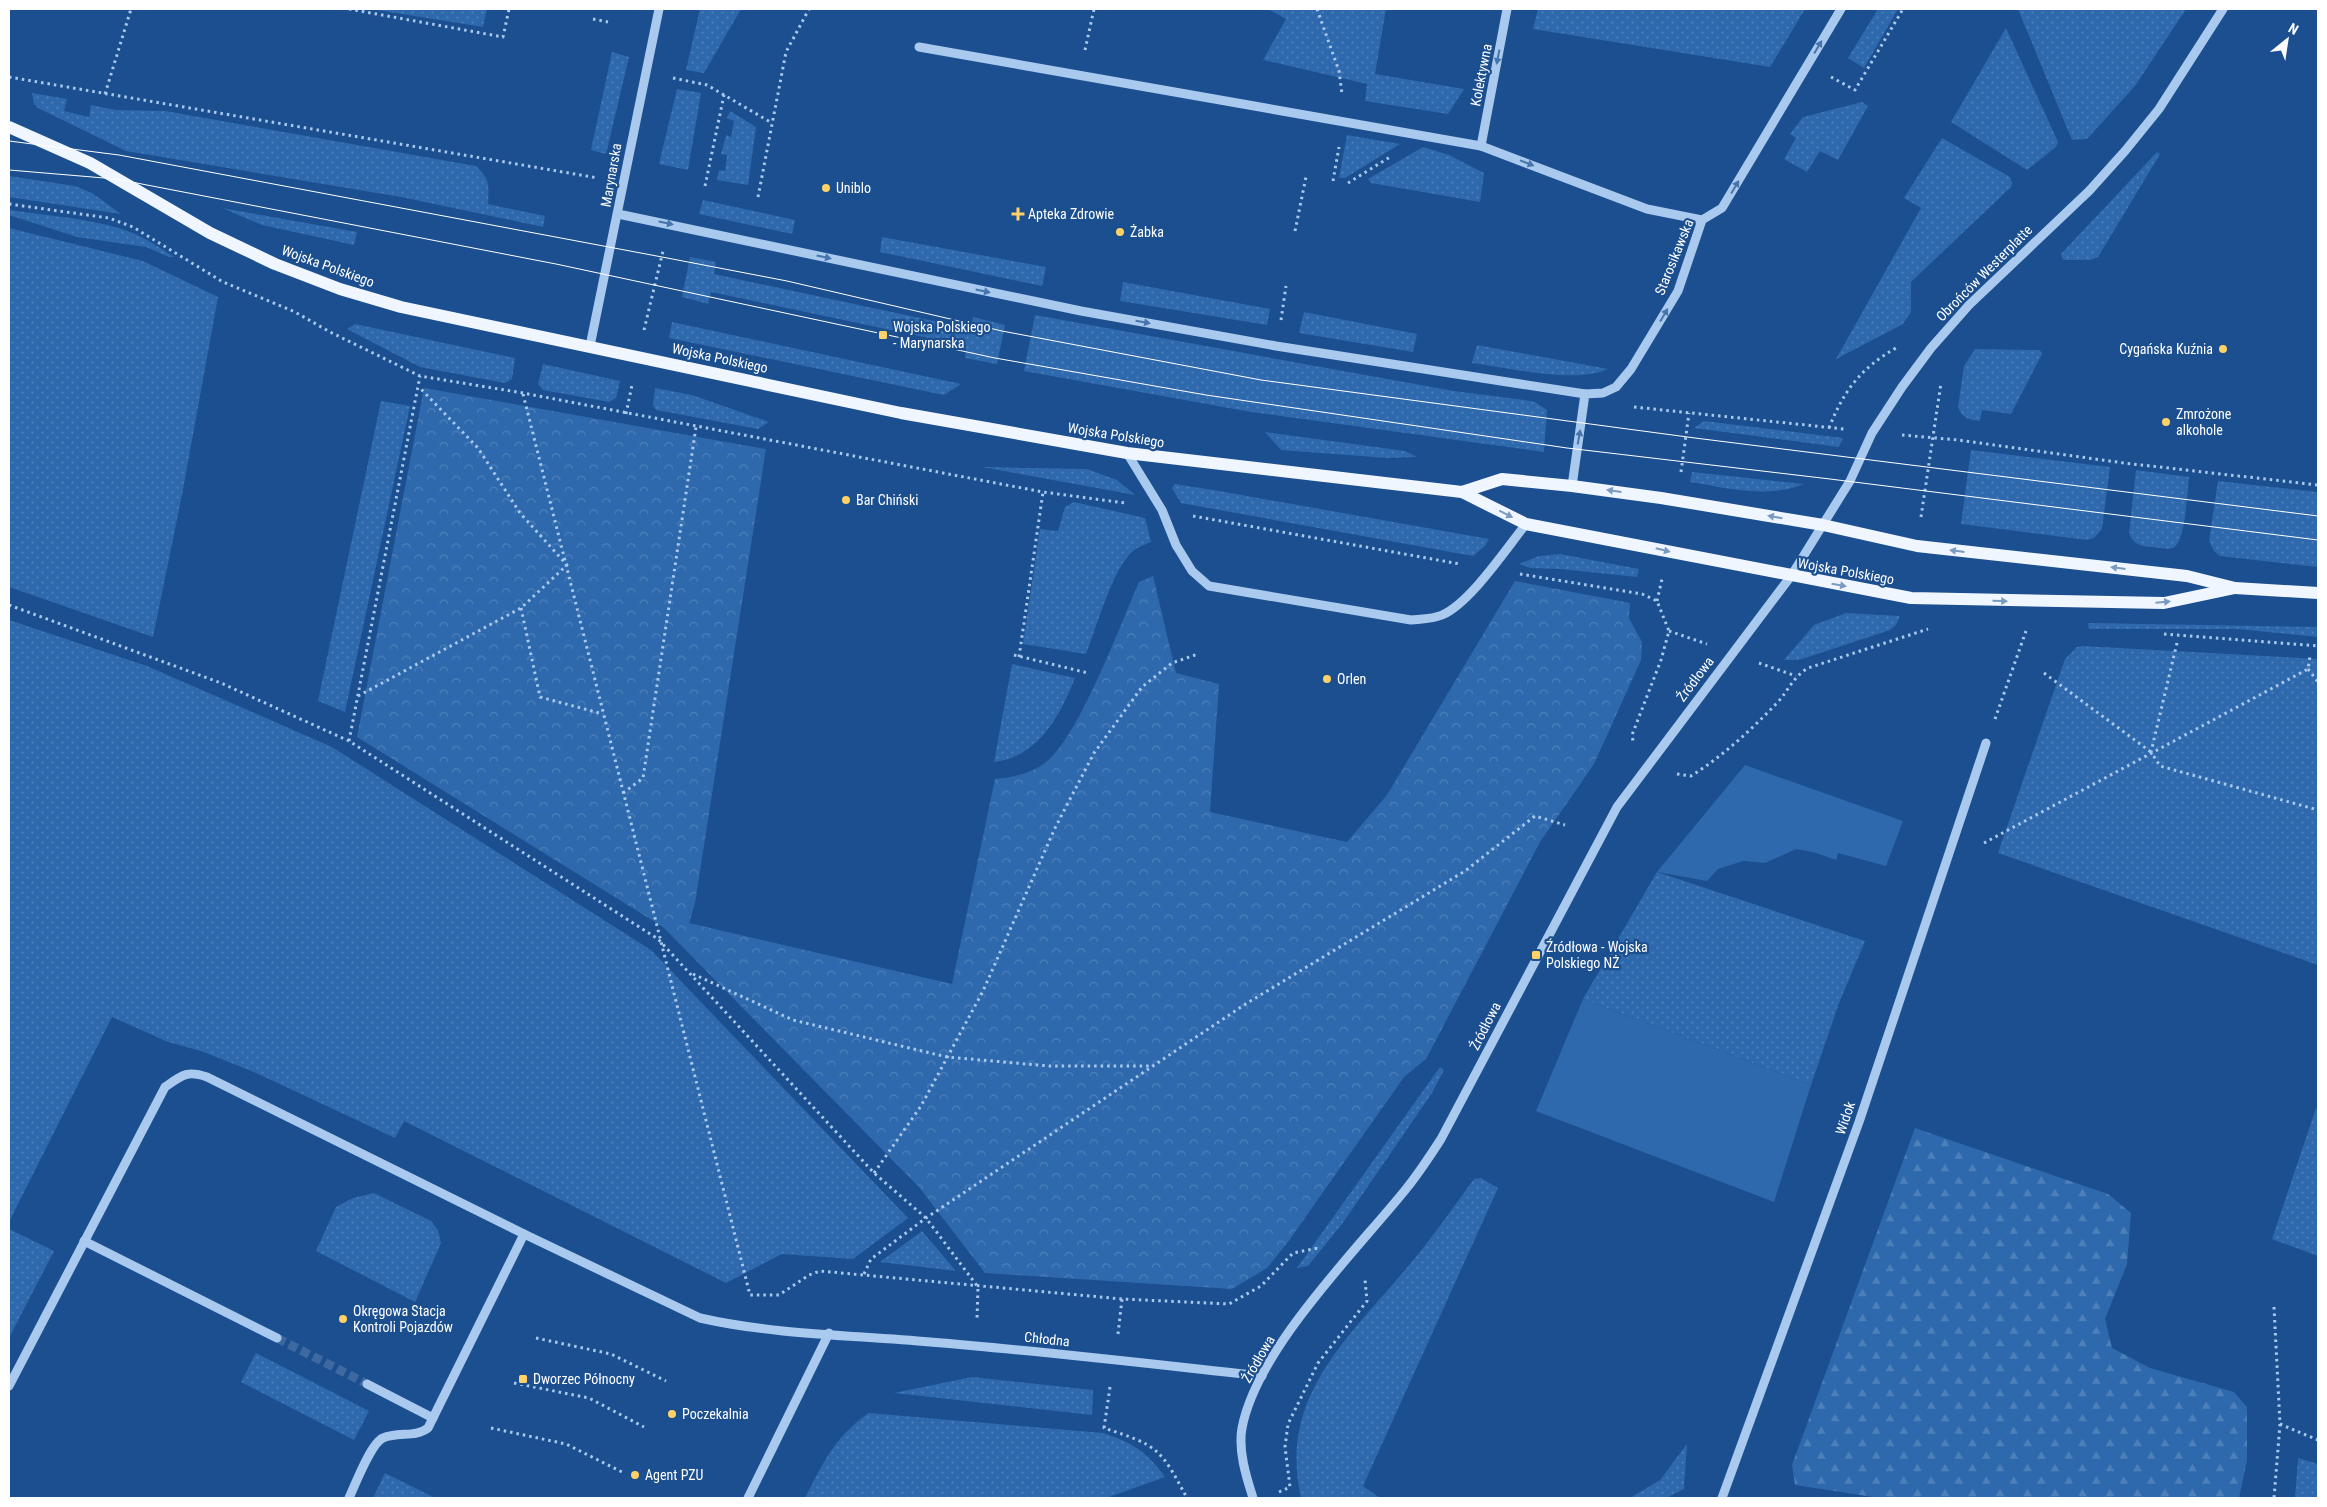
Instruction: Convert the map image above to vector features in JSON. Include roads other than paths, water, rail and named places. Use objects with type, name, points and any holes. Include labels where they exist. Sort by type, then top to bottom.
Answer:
[{"type":"main road","name":"Wojska Polskiego","points":[[9,127],[90,163],[210,232],[275,264],[340,289],[401,307],[900,413],[1127,453],[1462,492],[1526,524],[1910,598],[1935,600],[2164,603],[2235,588]]},
{"type":"main road","name":"Wojska Polskiego","points":[[1462,492],[1502,479],[1572,486],[1662,498],[1823,525],[1917,546],[2187,576],[2235,588],[2318,593]]},
{"type":"street","name":"Marynarska","points":[[590,346],[660,9]]},
{"type":"street","name":"Kolektywna","points":[[1481,146],[1507,9]]},
{"type":"street","name":"Starosikawska","points":[[1586,394],[1603,393],[1616,387],[1631,369],[1678,291],[1702,220],[1722,208],[1841,9]]},
{"type":"street","name":"Obrońców Westerplatte","points":[[1791,576],[1850,481],[1872,433],[1931,348],[1969,305],[2089,191],[2125,151],[2159,109],[2222,9]]},
{"type":"street","points":[[918,47],[1481,146],[1647,209],[1702,220]]},
{"type":"street","points":[[618,214],[1081,311],[1276,346],[1586,394],[1572,486]]},
{"type":"street","points":[[1127,453],[1162,510],[1176,545],[1192,571],[1209,586],[1411,620],[1440,616],[1452,610],[1490,569],[1526,524]]},
{"type":"street","name":"Źródłowa","points":[[1252,1498],[1243,1463],[1241,1438],[1247,1410],[1262,1376],[1293,1327],[1363,1238],[1407,1188],[1441,1139],[1612,816],[1644,769],[1791,576]]},
{"type":"street","name":"Widok","points":[[1722,1498],[1859,1122],[1986,743]]},
{"type":"street","name":"Chłodna","points":[[84,1241],[165,1087],[180,1076],[193,1072],[208,1077],[524,1234],[700,1318],[751,1327],[976,1346],[1262,1376]]},
{"type":"street","points":[[349,1498],[375,1444],[383,1438],[421,1433],[428,1428],[524,1234]]},
{"type":"street","points":[[9,1386],[84,1241],[277,1338]]},
{"type":"street","points":[[748,1498],[829,1333]]},
{"type":"street","points":[[367,1384],[434,1418]]},
{"type":"tunnel","points":[[277,1338],[367,1384]]},
{"type":"tram line","points":[[9,141],[119,155],[662,257],[787,281],[1002,331],[1261,380],[1695,438],[2318,516]]},
{"type":"tram line","points":[[9,170],[116,179],[556,264],[995,358],[1206,395],[1567,448],[2318,540]]},
{"type":"place","name":"Uniblo","points":[[826,188]]},
{"type":"place","name":"Apteka Zdrowie","points":[[1018,214]]},
{"type":"place","name":"Żabka","points":[[1120,232]]},
{"type":"place","name":"Wojska Polskiego - Marynarska","points":[[883,335]]},
{"type":"place","name":"Cygańska Kuźnia","points":[[2223,349]]},
{"type":"place","name":"Zmrożone alkohole","points":[[2166,422]]},
{"type":"place","name":"Bar Chiński","points":[[846,500]]},
{"type":"place","name":"Orlen","points":[[1327,679]]},
{"type":"place","name":"Źródłowa - Wojska Polskiego NŻ","points":[[1536,955]]},
{"type":"place","name":"Okręgowa Stacja Kontroli Pojazdów","points":[[343,1319]]},
{"type":"place","name":"Dworzec Północny","points":[[523,1379]]},
{"type":"place","name":"Poczekalnia","points":[[672,1414]]},
{"type":"place","name":"Agent PZU","points":[[635,1475]]}]
